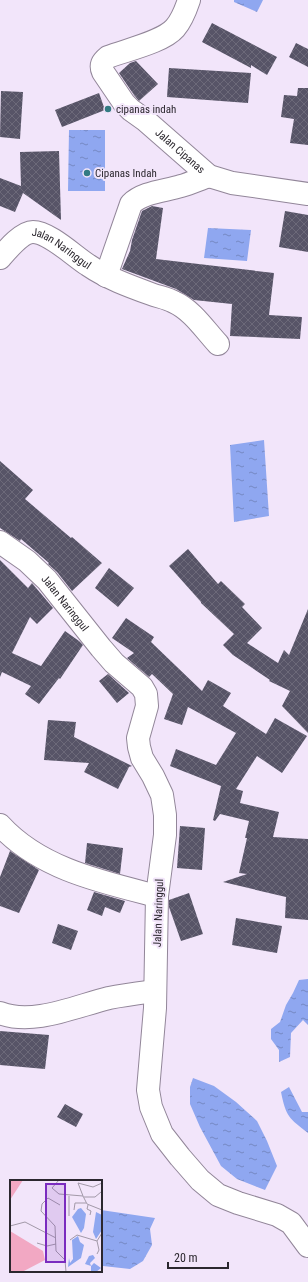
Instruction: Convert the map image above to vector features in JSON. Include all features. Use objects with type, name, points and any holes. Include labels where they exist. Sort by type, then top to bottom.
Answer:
[{"type":"street","name":"Jalan Cipanas","points":[[190,0],[176,28],[163,38],[108,57],[102,62],[101,67],[103,72],[124,103],[131,110],[145,120],[208,176],[232,183],[308,194]]},
{"type":"street","points":[[106,276],[131,204],[136,199],[208,176]]},
{"type":"street","name":"Jalan Naringgul","points":[[0,258],[15,242],[26,234],[33,232],[50,238],[87,265],[106,276],[152,295],[174,302],[186,310],[218,344]]},
{"type":"street","name":"Jalan Naringgul","points":[[0,542],[27,561],[47,580],[114,663],[142,687],[146,694],[147,706],[138,738],[139,747],[142,758],[162,795],[165,815],[165,835],[157,896],[155,991],[148,1090],[151,1107],[162,1134],[200,1180],[218,1195],[238,1204],[278,1215],[291,1224],[308,1246]]},
{"type":"street","points":[[0,825],[31,851],[58,865],[96,880],[157,896]]},
{"type":"street","points":[[0,1013],[19,1017],[34,1017],[110,998],[155,991]]},
{"type":"water","points":[[234,0],[263,0],[257,12],[234,2]]},
{"type":"water","name":"Cipanas Indah","points":[[69,130],[105,130],[105,191],[68,191]]},
{"type":"water","points":[[208,228],[251,230],[247,261],[204,258]]},
{"type":"water","points":[[264,440],[269,516],[234,522],[230,445]]},
{"type":"water","points":[[308,979],[308,1025],[303,1020],[291,1033],[290,1057],[279,1062],[279,1050],[271,1039],[271,1029],[280,1022],[286,1005],[299,980]]},
{"type":"water","points":[[193,1078],[214,1086],[236,1102],[257,1121],[277,1166],[265,1190],[237,1179],[221,1166],[200,1127],[190,1104],[190,1087]]},
{"type":"water","points":[[289,1087],[302,1112],[308,1112],[308,1133],[292,1120],[287,1112],[281,1092]]},
{"type":"water","points":[[102,1210],[155,1218],[150,1229],[152,1245],[143,1261],[130,1269],[103,1266]]},
{"type":"building","points":[[212,23],[277,57],[267,75],[251,65],[251,68],[202,42]]},
{"type":"building","points":[[296,43],[308,49],[308,67],[289,57]]},
{"type":"building","points":[[136,61],[158,84],[139,101],[119,73],[130,63]]},
{"type":"building","points":[[169,68],[251,73],[248,103],[167,97]]},
{"type":"building","points":[[298,88],[308,88],[308,145],[290,143],[294,119],[281,117],[284,95],[297,96]]},
{"type":"building","points":[[1,91],[23,92],[20,139],[0,137]]},
{"type":"building","points":[[99,93],[105,110],[62,127],[55,110]]},
{"type":"building","points":[[59,151],[61,220],[23,193],[15,212],[0,206],[0,178],[21,186],[20,152]]},
{"type":"building","points":[[152,206],[163,208],[156,259],[274,273],[269,315],[302,317],[300,339],[230,336],[232,304],[194,300],[176,289],[122,269],[130,251],[132,240],[142,211]]},
{"type":"building","points":[[285,211],[308,215],[308,252],[279,247]]},
{"type":"building","points":[[0,461],[33,490],[25,499],[102,563],[72,591],[57,572],[48,564],[49,563],[21,539],[20,541],[0,528]]},
{"type":"building","points":[[188,549],[218,584],[221,581],[245,604],[242,607],[262,628],[247,643],[278,663],[284,650],[289,655],[308,609],[308,733],[282,706],[290,691],[269,681],[270,680],[233,655],[223,645],[234,634],[201,603],[169,566]]},
{"type":"building","points":[[0,560],[28,588],[32,583],[53,608],[37,624],[30,617],[12,653],[41,666],[65,631],[83,645],[60,679],[59,678],[39,704],[25,694],[31,686],[2,672],[0,677]]},
{"type":"building","points":[[109,568],[134,588],[118,607],[95,588]]},
{"type":"building","points":[[126,618],[154,637],[151,642],[202,691],[208,680],[231,693],[223,706],[266,734],[275,718],[307,736],[282,773],[257,756],[236,789],[243,791],[240,803],[279,812],[273,837],[308,839],[308,920],[285,918],[286,897],[223,882],[247,874],[239,873],[247,838],[245,838],[249,821],[220,814],[215,821],[213,820],[221,786],[170,766],[176,749],[216,765],[236,733],[188,707],[182,725],[164,719],[173,694],[152,674],[149,677],[127,658],[134,653],[112,638]]},
{"type":"building","points":[[108,674],[129,693],[117,703],[99,681]]},
{"type":"building","points":[[48,720],[76,722],[74,737],[132,766],[129,767],[118,789],[84,772],[89,763],[44,760]]},
{"type":"building","points":[[180,826],[205,828],[202,870],[177,868]]},
{"type":"building","points":[[87,843],[123,848],[120,874],[85,863]]},
{"type":"building","points":[[10,851],[39,870],[19,913],[0,906],[0,877]]},
{"type":"building","points":[[94,892],[125,901],[120,913],[105,907],[102,916],[87,910]]},
{"type":"building","points":[[189,893],[203,934],[181,941],[169,907],[169,900]]},
{"type":"building","points":[[236,918],[282,926],[277,953],[232,945]]},
{"type":"building","points":[[58,924],[78,931],[71,950],[52,943]]},
{"type":"building","points":[[0,1031],[49,1035],[45,1069],[0,1065]]},
{"type":"building","points":[[65,1104],[83,1114],[76,1127],[57,1117]]},
{"type":"place","name":"cipanas indah","points":[[108,109]]},
{"type":"place","name":"Cipanas Indah","points":[[87,173]]}]
